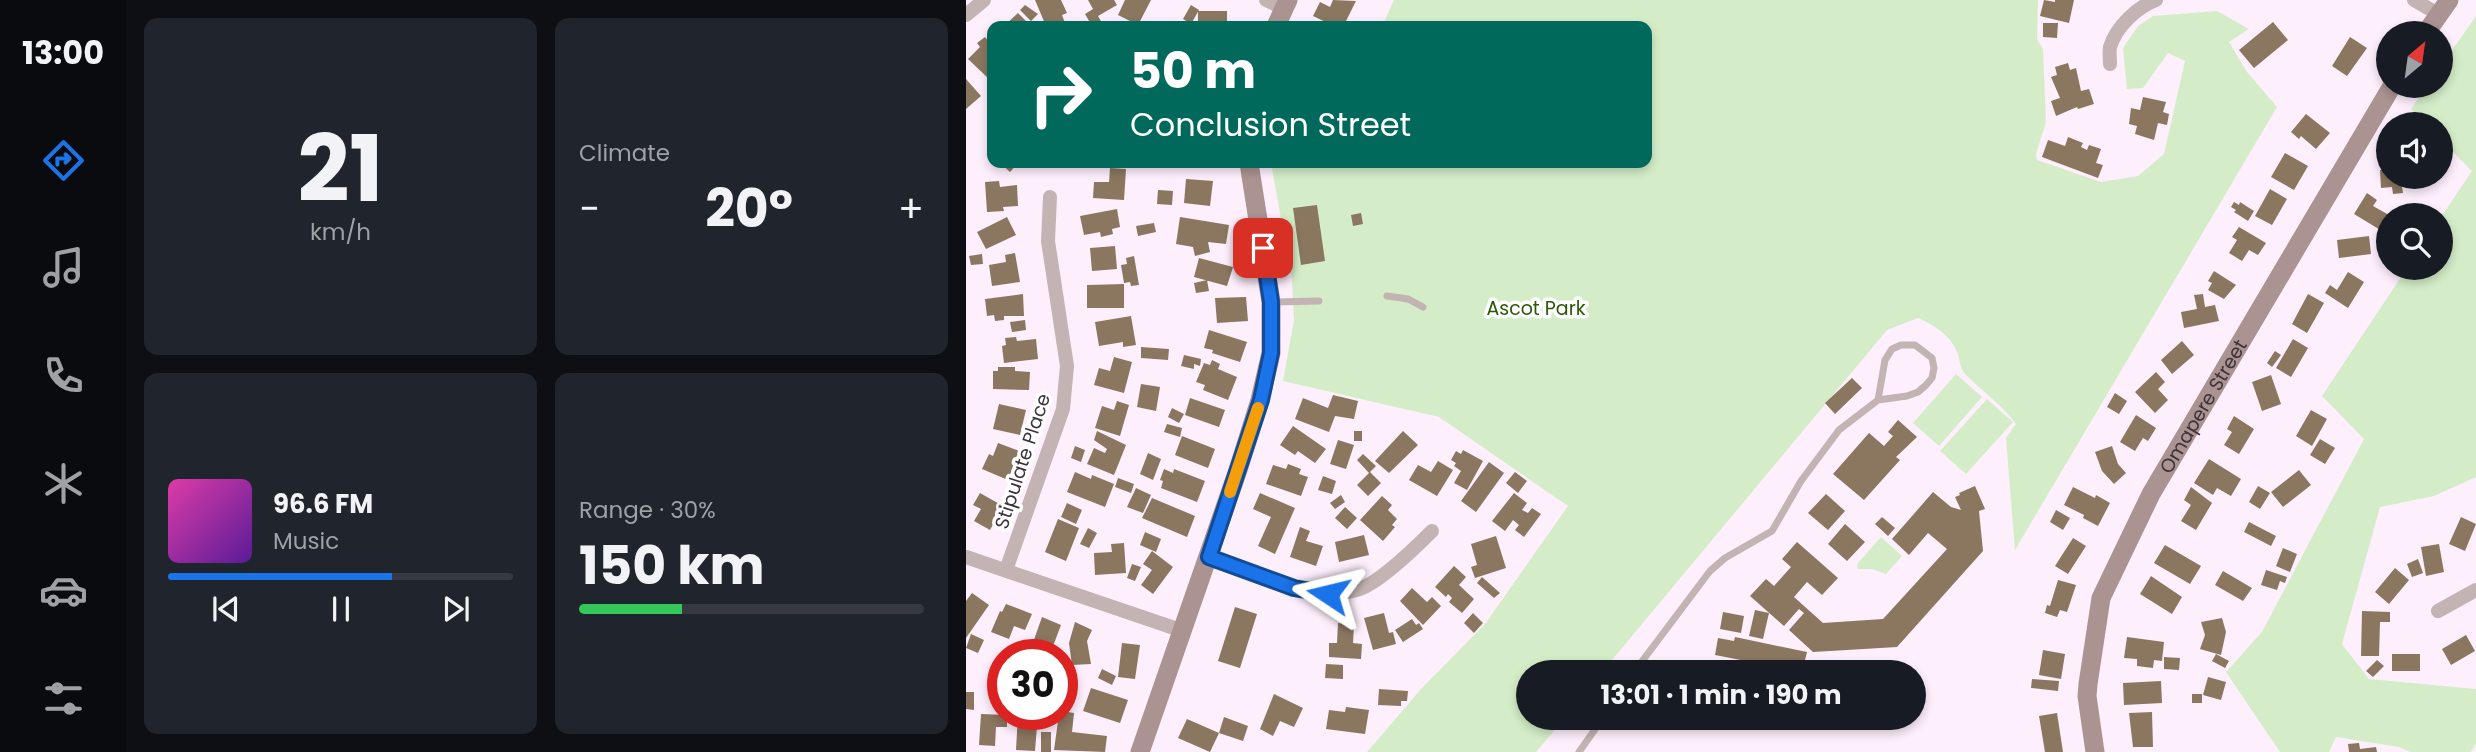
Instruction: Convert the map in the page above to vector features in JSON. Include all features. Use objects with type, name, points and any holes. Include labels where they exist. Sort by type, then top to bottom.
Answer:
[{"type":"main road","name":"Omapere Street","points":[[2095,752],[2087,696],[2101,598],[2151,494],[2385,98]]},
{"type":"main road","points":[[1140,752],[1261,400],[1271,353],[1271,302],[1251,168]]},
{"type":"street","points":[[966,15],[984,0]]},
{"type":"street","points":[[1266,0],[1283,12]]},
{"type":"street","points":[[2110,64],[2110,48],[2124,25],[2142,5],[2156,0]]},
{"type":"street","points":[[2414,0],[2443,7]]},
{"type":"street","name":"Stipulate Place","points":[[1006,570],[1063,409],[1067,366],[1048,241],[1050,197]]},
{"type":"street","points":[[1209,557],[1294,588],[1328,594],[1362,588],[1400,562],[1432,531]]},
{"type":"street","points":[[966,557],[1182,631]]},
{"type":"street","points":[[2438,611],[2476,590]]},
{"type":"lane","points":[[1387,296],[1408,299],[1423,307]]},
{"type":"lane","points":[[1271,302],[1318,302]]},
{"type":"lane","points":[[1642,660],[1710,571],[1725,558],[1772,531],[1801,481],[1839,430],[1878,400],[1918,392],[1932,378],[1932,358],[1915,345],[1901,345],[1892,349],[1885,360],[1878,400]]},
{"type":"lane","points":[[1579,752],[1595,730]]},
{"type":"green space","name":"Ascot Park","points":[[1394,0],[2038,0],[2037,39],[2043,49],[2046,122],[2036,154],[2037,160],[2101,182],[2138,176],[2164,154],[2185,61],[2168,53],[2143,88],[2127,89],[2123,48],[2138,26],[2153,16],[2217,11],[2249,29],[2229,42],[2247,72],[2277,107],[2015,550],[2006,438],[2016,424],[1965,374],[1955,347],[1946,336],[1918,318],[1887,330],[1612,660],[1516,660],[1516,730],[1555,730],[1536,752],[1367,752],[1421,689],[1485,624],[1568,506],[1439,417],[1283,381],[1294,320],[1292,280],[1272,168],[1652,168],[1652,21],[1384,21]]},
{"type":"green space","points":[[2476,16],[2476,477],[2434,496],[2380,507],[2342,644],[2369,679],[2476,689],[2476,744],[2471,752],[2410,752],[2399,747],[2336,737],[2329,752],[2280,752],[2226,672],[2262,632],[2364,439],[2322,396],[2399,280],[2453,280],[2453,203],[2450,203],[2472,171],[2453,152],[2453,112],[2414,112],[2411,109],[2419,98],[2454,98],[2454,47]]},
{"type":"green space","points":[[1956,374],[1982,397],[1939,446],[1913,423]]},
{"type":"green space","points":[[1987,399],[2013,422],[1966,474],[1940,451]]},
{"type":"green space","points":[[1881,537],[1902,556],[1886,574],[1872,569],[1858,569],[1857,564]]},
{"type":"building","points":[[1035,0],[1061,0],[1067,13],[1062,15],[1064,21],[1044,21]]},
{"type":"building","points":[[1088,0],[1114,0],[1117,5],[1098,16],[1101,21],[1089,21],[1085,14],[1093,9]]},
{"type":"building","points":[[1125,0],[1151,0],[1140,21],[1130,21],[1118,15]]},
{"type":"building","points":[[1333,0],[1356,1],[1346,21],[1324,21],[1313,16],[1320,2],[1330,7]]},
{"type":"building","points":[[2044,0],[2074,0],[2069,23],[2040,16]]},
{"type":"building","points":[[1025,5],[1038,14],[1031,21],[1020,10]]},
{"type":"building","points":[[1191,5],[1199,10],[1193,21],[1183,19]]},
{"type":"building","points":[[1198,11],[1227,11],[1227,21],[1198,21]]},
{"type":"building","points":[[1018,13],[1026,21],[1009,21]]},
{"type":"building","points":[[2273,22],[2288,40],[2254,68],[2239,50]]},
{"type":"building","points":[[2043,23],[2058,23],[2057,38],[2043,37]]},
{"type":"building","points":[[985,37],[987,39],[987,77],[968,59],[980,47],[977,43]]},
{"type":"building","points":[[2350,37],[2367,48],[2347,76],[2332,66]]},
{"type":"building","points":[[2068,63],[2070,70],[2076,68],[2081,91],[2089,89],[2094,104],[2078,109],[2077,107],[2056,116],[2051,101],[2060,98],[2051,77],[2057,75],[2055,67]]},
{"type":"building","points":[[966,79],[981,96],[966,109]]},
{"type":"building","points":[[2143,97],[2166,102],[2163,112],[2169,114],[2167,125],[2158,123],[2154,140],[2135,134],[2137,126],[2129,124],[2131,108],[2140,110]]},
{"type":"building","points":[[2306,114],[2330,133],[2316,149],[2301,136],[2299,139],[2291,132]]},
{"type":"building","points":[[2068,137],[2083,143],[2081,147],[2087,150],[2089,145],[2101,149],[2096,163],[2103,165],[2098,178],[2042,157],[2048,140],[2065,146]]},
{"type":"building","points":[[2285,153],[2308,166],[2294,190],[2271,177]]},
{"type":"building","points":[[1110,168],[1126,169],[1124,200],[1093,198],[1094,182],[1109,182]]},
{"type":"building","points":[[1186,179],[1213,181],[1210,206],[1184,203]]},
{"type":"building","points":[[999,181],[1000,187],[1017,185],[1018,206],[1003,207],[1004,211],[987,212],[985,182]]},
{"type":"building","points":[[2270,189],[2287,199],[2272,225],[2255,216]]},
{"type":"building","points":[[2392,189],[2402,189],[2403,193],[2393,194]]},
{"type":"building","points":[[1158,190],[1173,191],[1172,205],[1157,204]]},
{"type":"building","points":[[2367,193],[2377,200],[2373,206],[2376,208],[2376,227],[2354,214]]},
{"type":"building","points":[[2234,202],[2239,205],[2240,202],[2254,211],[2248,221],[2234,212],[2236,210],[2231,207]]},
{"type":"building","points":[[1317,205],[1325,261],[1301,265],[1293,208]]},
{"type":"building","points":[[1117,209],[1120,227],[1112,229],[1113,234],[1101,237],[1100,232],[1084,235],[1080,216]]},
{"type":"building","points":[[1361,213],[1363,224],[1353,226],[1351,215]]},
{"type":"building","points":[[1007,217],[1016,235],[986,249],[977,232]]},
{"type":"building","points":[[1180,217],[1229,225],[1226,244],[1208,242],[1210,252],[1195,256],[1193,247],[1176,244]]},
{"type":"building","points":[[1154,223],[1156,232],[1138,236],[1136,226]]},
{"type":"building","points":[[2239,227],[2266,243],[2258,255],[2249,250],[2242,261],[2229,253],[2237,240],[2232,237]]},
{"type":"building","points":[[2369,236],[2371,254],[2339,258],[2337,240]]},
{"type":"building","points":[[1115,246],[1117,269],[1092,271],[1090,248]]},
{"type":"building","points":[[1015,253],[1020,282],[992,286],[989,265],[1006,262],[1005,255]]},
{"type":"building","points":[[982,254],[983,264],[971,265],[969,256]]},
{"type":"building","points":[[1134,256],[1139,285],[1131,286],[1130,282],[1124,283],[1121,265],[1127,264],[1126,258]]},
{"type":"building","points":[[1199,258],[1233,267],[1227,286],[1194,277]]},
{"type":"building","points":[[2214,271],[2236,285],[2224,299],[2208,290],[2212,283],[2208,281]]},
{"type":"building","points":[[2348,272],[2364,282],[2348,308],[2325,293],[2330,285],[2337,290]]},
{"type":"building","points":[[1207,280],[1209,291],[1196,293],[1194,283]]},
{"type":"building","points":[[1124,284],[1124,308],[1087,308],[1087,285]]},
{"type":"building","points":[[1023,294],[1024,316],[1004,316],[1004,320],[995,321],[994,315],[987,316],[985,299]]},
{"type":"building","points":[[2203,294],[2205,307],[2215,305],[2219,321],[2184,328],[2181,312],[2197,309],[2194,295]]},
{"type":"building","points":[[2308,294],[2324,303],[2307,333],[2292,324]]},
{"type":"building","points":[[1246,297],[1248,321],[1217,323],[1215,298]]},
{"type":"building","points":[[1131,316],[1136,345],[1123,347],[1123,342],[1099,346],[1095,322]]},
{"type":"building","points":[[1025,320],[1026,330],[1012,332],[1010,322]]},
{"type":"building","points":[[1209,330],[1247,342],[1240,362],[1204,348]]},
{"type":"building","points":[[1016,337],[1017,341],[1036,339],[1038,359],[1004,363],[1002,346],[1006,345],[1005,338]]},
{"type":"building","points":[[2293,339],[2308,348],[2291,377],[2276,368]]},
{"type":"building","points":[[2182,341],[2194,355],[2172,374],[2161,360]]},
{"type":"building","points":[[1141,347],[1169,349],[1168,360],[1141,358]]},
{"type":"building","points":[[2275,351],[2281,355],[2272,367],[2267,363]]},
{"type":"building","points":[[1184,355],[1201,359],[1200,366],[1194,364],[1194,369],[1181,366]]},
{"type":"building","points":[[1114,357],[1132,362],[1124,393],[1094,385],[1099,368],[1110,371]]},
{"type":"building","points":[[1212,360],[1220,364],[1218,369],[1237,377],[1228,400],[1203,390],[1205,385],[1196,382],[1204,363],[1210,365]]},
{"type":"building","points":[[998,367],[1015,367],[1015,371],[1030,372],[1029,390],[993,389],[993,371],[998,371]]},
{"type":"building","points":[[2156,372],[2165,382],[2158,389],[2168,400],[2155,413],[2135,392]]},
{"type":"building","points":[[2271,375],[2281,404],[2262,411],[2252,382]]},
{"type":"building","points":[[1852,378],[1862,388],[1835,414],[1825,403]]},
{"type":"building","points":[[1141,384],[1160,387],[1156,411],[1137,407]]},
{"type":"building","points":[[2115,393],[2127,401],[2119,414],[2107,407]]},
{"type":"building","points":[[1333,395],[1358,401],[1354,419],[1335,416],[1329,432],[1295,419],[1303,398],[1328,408]]},
{"type":"building","points":[[1190,398],[1225,410],[1219,427],[1185,415]]},
{"type":"building","points":[[1117,401],[1129,405],[1120,436],[1095,428],[1102,406],[1114,410]]},
{"type":"building","points":[[999,404],[1026,410],[1020,435],[993,429]]},
{"type":"building","points":[[1172,408],[1184,414],[1179,423],[1168,417]]},
{"type":"building","points":[[2311,410],[2327,419],[2312,446],[2296,436]]},
{"type":"building","points":[[2136,415],[2156,428],[2148,441],[2143,438],[2135,451],[2120,442]]},
{"type":"building","points":[[2234,416],[2254,429],[2239,454],[2224,445],[2232,432],[2227,429]]},
{"type":"building","points":[[1898,420],[1917,437],[1896,457],[1900,460],[1864,500],[1833,474],[1869,433],[1884,446],[1893,436],[1888,432]]},
{"type":"building","points":[[1167,424],[1182,428],[1180,437],[1164,432]]},
{"type":"building","points":[[1293,426],[1326,449],[1315,463],[1298,451],[1295,455],[1280,445]]},
{"type":"building","points":[[1097,431],[1126,445],[1114,475],[1087,464],[1094,448],[1105,453],[1107,449],[1094,440]]},
{"type":"building","points":[[1354,431],[1362,431],[1362,441],[1354,441]]},
{"type":"building","points":[[1403,431],[1418,445],[1389,473],[1375,461]]},
{"type":"building","points":[[1182,436],[1215,449],[1208,468],[1175,455]]},
{"type":"building","points":[[2320,439],[2335,448],[2325,464],[2310,455]]},
{"type":"building","points":[[1338,440],[1354,445],[1346,469],[1330,464]]},
{"type":"building","points":[[998,443],[1019,451],[1008,480],[982,469],[989,454],[993,456]]},
{"type":"building","points":[[1075,446],[1085,450],[1081,462],[1071,458]]},
{"type":"building","points":[[2112,446],[2118,464],[2126,473],[2114,484],[2102,471],[2095,452]]},
{"type":"building","points":[[1463,450],[1483,461],[1467,490],[1454,483],[1461,471],[1451,460],[1456,451],[1461,454]]},
{"type":"building","points":[[1148,453],[1161,459],[1153,480],[1140,474]]},
{"type":"building","points":[[1363,454],[1376,466],[1370,472],[1381,483],[1368,496],[1357,485],[1369,473],[1357,460]]},
{"type":"building","points":[[2209,459],[2241,479],[2231,496],[2217,488],[2213,495],[2194,483]]},
{"type":"building","points":[[1438,461],[1453,470],[1437,496],[1409,480],[1418,465],[1431,472]]},
{"type":"building","points":[[1489,462],[1504,473],[1476,512],[1461,501]]},
{"type":"building","points":[[1288,464],[1301,469],[1299,474],[1308,477],[1301,496],[1266,484],[1273,465],[1286,469]]},
{"type":"building","points":[[1164,469],[1173,473],[1174,469],[1205,481],[1197,502],[1161,488],[1163,481],[1160,480]]},
{"type":"building","points":[[2299,470],[2311,485],[2283,507],[2271,492]]},
{"type":"building","points":[[1075,472],[1091,479],[1092,475],[1114,484],[1105,507],[1067,492]]},
{"type":"building","points":[[1515,472],[1527,481],[1518,493],[1506,483]]},
{"type":"building","points":[[1323,476],[1336,481],[1332,494],[1318,490]]},
{"type":"building","points":[[1118,478],[1134,484],[1131,493],[1115,487]]},
{"type":"building","points":[[1975,486],[1985,509],[1979,511],[1983,551],[1897,647],[1813,652],[1789,630],[1804,613],[1799,609],[1784,626],[1750,596],[1766,579],[1774,586],[1791,567],[1782,559],[1797,542],[1838,578],[1822,595],[1807,582],[1794,597],[1823,623],[1883,619],[1947,549],[1928,533],[1909,555],[1892,539],[1933,492],[1951,507],[1961,510],[1955,497]]},
{"type":"building","points":[[2258,486],[2270,493],[2260,509],[2249,502]]},
{"type":"building","points":[[2073,487],[2110,503],[2098,526],[2064,505]]},
{"type":"building","points":[[2191,487],[2212,503],[2196,530],[2181,521],[2191,505],[2184,500]]},
{"type":"building","points":[[1136,488],[1151,495],[1143,513],[1127,507]]},
{"type":"building","points":[[980,493],[1003,506],[990,530],[974,521],[981,509],[973,505]]},
{"type":"building","points":[[1260,493],[1295,508],[1275,554],[1258,546],[1271,517],[1253,509]]},
{"type":"building","points":[[1514,493],[1527,503],[1522,510],[1528,513],[1532,508],[1541,514],[1524,537],[1515,530],[1519,525],[1513,520],[1505,531],[1492,521]]},
{"type":"building","points":[[1826,494],[1845,511],[1828,530],[1808,513]]},
{"type":"building","points":[[1341,495],[1345,502],[1335,509],[1330,503]]},
{"type":"building","points":[[1382,496],[1392,505],[1388,510],[1397,519],[1392,525],[1395,527],[1383,541],[1360,520]]},
{"type":"building","points":[[1152,498],[1195,516],[1187,537],[1142,518]]},
{"type":"building","points":[[1067,503],[1082,510],[1076,524],[1061,517]]},
{"type":"building","points":[[1345,507],[1357,518],[1347,529],[1335,518]]},
{"type":"building","points":[[2056,510],[2070,518],[2063,530],[2050,522]]},
{"type":"building","points":[[1882,517],[1895,528],[1888,536],[1875,524]]},
{"type":"building","points":[[2461,517],[2476,524],[2465,551],[2449,544]]},
{"type":"building","points":[[1058,519],[1079,528],[1066,561],[1045,552]]},
{"type":"building","points":[[2249,522],[2276,536],[2271,546],[2244,532]]},
{"type":"building","points":[[1845,524],[1865,542],[1847,561],[1828,544]]},
{"type":"building","points":[[1300,527],[1310,531],[1306,541],[1323,546],[1316,566],[1290,557]]},
{"type":"building","points":[[1088,528],[1097,533],[1089,548],[1080,544]]},
{"type":"building","points":[[1145,532],[1161,539],[1156,552],[1140,545]]},
{"type":"building","points":[[1364,535],[1369,555],[1339,562],[1335,542]]},
{"type":"building","points":[[1496,536],[1506,568],[1475,578],[1471,567],[1477,565],[1471,544]]},
{"type":"building","points":[[2073,538],[2086,546],[2068,574],[2055,566]]},
{"type":"building","points":[[1124,543],[1126,573],[1095,575],[1094,553],[1112,552],[1111,544]]},
{"type":"building","points":[[2439,544],[2444,572],[2426,576],[2421,547]]},
{"type":"building","points":[[2165,545],[2201,566],[2190,584],[2154,563]]},
{"type":"building","points":[[2283,548],[2297,554],[2290,572],[2276,566]]},
{"type":"building","points":[[1152,551],[1173,567],[1153,594],[1141,585],[1152,570],[1143,564]]},
{"type":"building","points":[[2418,559],[2423,573],[2412,577],[2407,564]]},
{"type":"building","points":[[1132,564],[1141,567],[1135,581],[1127,578]]},
{"type":"building","points":[[1454,566],[1466,577],[1459,585],[1474,599],[1462,613],[1449,602],[1452,598],[1448,594],[1446,597],[1435,587]]},
{"type":"building","points":[[2395,568],[2409,580],[2389,604],[2375,592]]},
{"type":"building","points":[[2266,570],[2287,577],[2285,583],[2280,581],[2277,590],[2261,585]]},
{"type":"building","points":[[2223,571],[2252,588],[2243,601],[2215,585]]},
{"type":"building","points":[[2151,576],[2182,597],[2172,614],[2140,594]]},
{"type":"building","points":[[1482,577],[1500,593],[1494,598],[1477,583]]},
{"type":"building","points":[[2058,580],[2076,585],[2067,612],[2060,610],[2057,617],[2045,613]]},
{"type":"building","points":[[1412,588],[1427,602],[1432,597],[1441,606],[1423,625],[1400,601]]},
{"type":"building","points":[[972,593],[989,605],[966,638],[966,601]]},
{"type":"building","points":[[1006,604],[1032,614],[1025,630],[1014,626],[1009,639],[991,632],[1000,611],[1002,612]]},
{"type":"building","points":[[1235,607],[1257,614],[1240,668],[1218,661]]},
{"type":"building","points":[[1755,610],[1769,613],[1763,639],[1749,636]]},
{"type":"building","points":[[2362,611],[2390,612],[2390,622],[2380,622],[2379,656],[2361,656]]},
{"type":"building","points":[[1723,612],[1744,616],[1741,633],[1720,629]]},
{"type":"building","points":[[1384,613],[1389,633],[1393,632],[1396,644],[1373,650],[1364,618]]},
{"type":"building","points":[[1473,613],[1483,623],[1474,633],[1464,623]]},
{"type":"building","points":[[1042,617],[1061,625],[1056,639],[1034,639]]},
{"type":"building","points":[[2222,618],[2226,632],[2221,655],[2200,649],[2205,635],[2201,622]]},
{"type":"building","points":[[1412,619],[1423,629],[1403,642],[1395,630]]},
{"type":"building","points":[[1075,622],[1092,630],[1087,641],[1091,664],[1078,665],[1078,639],[1070,639]]},
{"type":"building","points":[[1338,623],[1354,624],[1353,643],[1362,644],[1361,659],[1329,657],[1329,643],[1337,643]]},
{"type":"building","points":[[971,634],[984,640],[978,653],[966,648]]},
{"type":"building","points":[[2466,635],[2475,651],[2451,665],[2442,649]]},
{"type":"building","points":[[1735,637],[1807,652],[1805,660],[1741,660],[1715,655],[1718,638],[1734,641]]},
{"type":"building","points":[[2127,637],[2164,642],[2162,661],[2154,660],[2153,668],[2137,666],[2137,659],[2124,658]]},
{"type":"building","points":[[1122,643],[1140,645],[1135,679],[1118,677]]},
{"type":"building","points":[[2043,650],[2065,654],[2061,679],[2039,675]]},
{"type":"building","points":[[2216,654],[2229,661],[2225,668],[2212,661]]},
{"type":"building","points":[[2392,654],[2420,654],[2420,671],[2392,671]]},
{"type":"building","points":[[2164,657],[2180,658],[2179,670],[2164,669]]},
{"type":"building","points":[[2377,660],[2384,666],[2373,677],[2366,671]]},
{"type":"building","points":[[1326,664],[1343,665],[1343,679],[1325,678]]},
{"type":"building","points":[[1102,669],[1116,676],[1112,685],[1098,678]]},
{"type":"building","points":[[2208,677],[2226,682],[2221,700],[2203,695]]},
{"type":"building","points":[[2032,679],[2059,681],[2058,691],[2031,688]]},
{"type":"building","points":[[2161,681],[2162,703],[2124,705],[2123,683]]},
{"type":"building","points":[[1091,688],[1128,700],[1120,723],[1083,711]]},
{"type":"building","points":[[1379,689],[1408,691],[1407,701],[1401,701],[1401,706],[1378,705]]},
{"type":"building","points":[[966,692],[974,692],[974,710],[966,709]]},
{"type":"building","points":[[1274,694],[1303,708],[1294,727],[1280,721],[1273,736],[1260,729]]},
{"type":"building","points":[[2192,694],[2202,694],[2202,703],[2192,703]]},
{"type":"building","points":[[1346,707],[1369,710],[1365,734],[1326,729],[1329,710],[1345,712]]},
{"type":"building","points":[[2152,712],[2153,747],[2133,747],[2129,713]]},
{"type":"building","points":[[2057,713],[2063,752],[2045,752],[2039,716]]},
{"type":"building","points":[[981,714],[987,714],[987,730],[996,730],[995,746],[979,745]]},
{"type":"building","points":[[1224,717],[1248,726],[1243,741],[1219,733]]},
{"type":"building","points":[[1187,719],[1219,733],[1210,752],[1178,738]]},
{"type":"building","points":[[1017,730],[1037,730],[1035,751],[1016,750]]},
{"type":"building","points":[[1057,730],[1107,736],[1105,752],[1054,750]]},
{"type":"building","points":[[1041,732],[1051,732],[1051,752],[1041,752]]},
{"type":"building","points":[[2359,743],[2360,749],[2376,747],[2377,752],[2349,752],[2348,744]]},
{"type":"slow traffic","points":[[1230,492],[1258,408]]},
{"type":"route","points":[[1263,248],[1271,302],[1271,353],[1261,400],[1209,557],[1294,588],[1328,594]]}]
